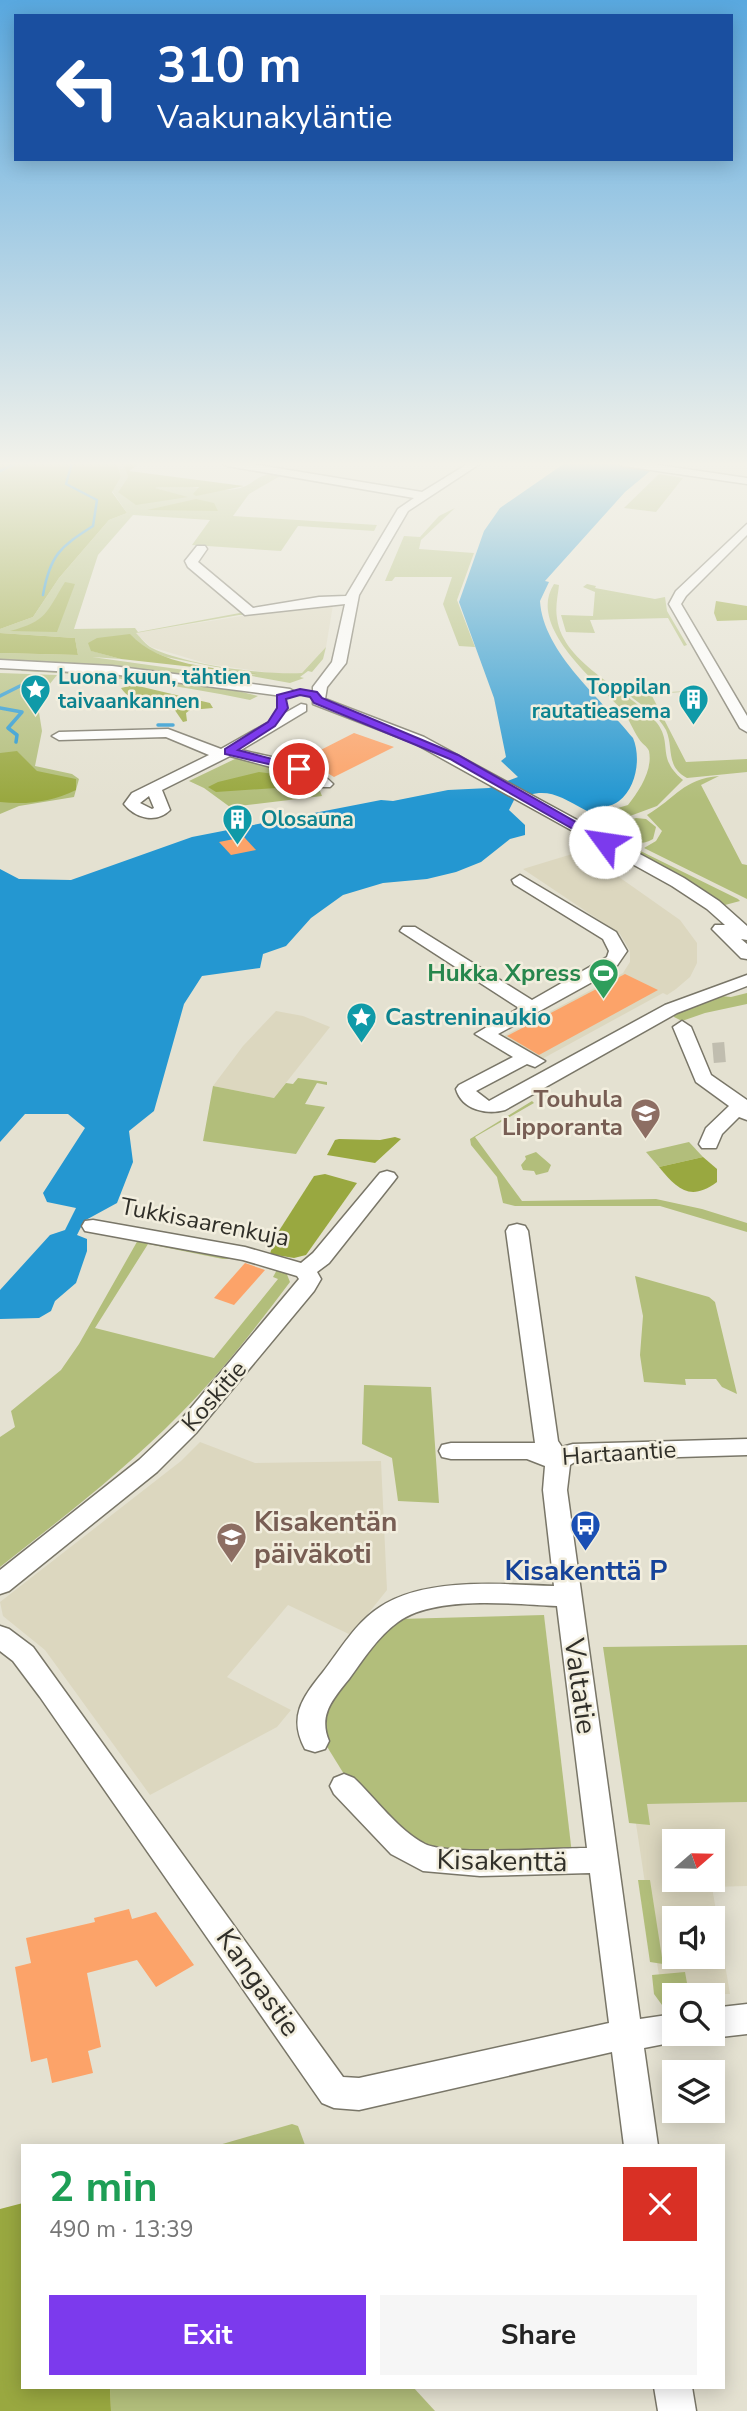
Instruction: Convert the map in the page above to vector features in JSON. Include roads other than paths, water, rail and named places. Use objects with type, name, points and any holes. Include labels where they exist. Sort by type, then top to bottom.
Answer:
[{"type":"street","points":[[207,576],[250,612],[318,601],[351,600]]},
{"type":"street","points":[[154,788],[226,753],[272,724],[328,675],[339,663],[345,645],[351,600],[365,576]]},
{"type":"street","points":[[698,576],[680,594],[675,604],[747,728]]},
{"type":"street","points":[[0,664],[112,670],[228,685],[359,718],[419,740],[544,806],[678,881],[713,905],[747,935]]},
{"type":"street","points":[[60,736],[168,733],[226,753],[306,772],[325,784]]},
{"type":"street","points":[[605,842],[696,908],[747,954]]},
{"type":"street","points":[[520,880],[610,936],[618,951],[608,966],[484,1034],[555,1072]]},
{"type":"street","points":[[410,931],[532,1007]]},
{"type":"street","points":[[527,1057],[466,1089],[467,1094],[489,1108],[498,1107],[555,1072],[671,1009],[747,980]]},
{"type":"street","points":[[707,995],[747,989]]},
{"type":"street","points":[[682,1027],[703,1078],[744,1110],[713,1132],[709,1144]]},
{"type":"street","points":[[693,1054],[713,1053]]},
{"type":"street","name":"Koskitie","points":[[0,1584],[148,1466],[188,1427],[306,1286],[310,1279],[305,1270],[321,1258],[387,1177]]},
{"type":"street","name":"Tukkisaarenkuja","points":[[93,1226],[245,1254],[305,1270]]},
{"type":"street","name":"Valtatie","points":[[517,1231],[546,1442],[558,1461],[555,1490],[641,2144]]},
{"type":"street","name":"Hartaantie","points":[[450,1451],[529,1450],[558,1461],[573,1452],[747,1447]]},
{"type":"street","points":[[315,1741],[309,1727],[316,1701],[374,1629],[400,1608],[439,1597],[568,1596]]},
{"type":"street","name":"Kangastie","points":[[0,1636],[23,1654],[68,1712],[334,2092],[359,2094],[627,2035]]},
{"type":"street","name":"Kisakenttä","points":[[344,1786],[402,1845],[423,1858],[480,1863],[604,1860]]},
{"type":"street","points":[[725,2022],[747,2019]]},
{"type":"street","points":[[627,2035],[662,2031]]},
{"type":"street","points":[[673,2389],[677,2411]]},
{"type":"water","points":[[468,576],[550,576],[545,581],[549,582],[540,601],[544,620],[552,639],[576,675],[633,738],[637,763],[630,788],[616,803],[587,811],[552,794],[535,794],[514,800],[509,810],[525,825],[525,835],[510,839],[481,862],[427,879],[383,883],[343,895],[311,918],[286,946],[263,954],[260,968],[202,976],[184,1004],[154,1111],[129,1131],[133,1162],[117,1203],[84,1221],[77,1235],[87,1239],[87,1251],[76,1283],[55,1301],[51,1311],[39,1318],[0,1319],[0,1290],[50,1235],[65,1230],[76,1208],[47,1202],[43,1193],[85,1128],[68,1114],[25,1114],[0,1142],[0,869],[19,879],[71,880],[192,837],[381,800],[393,801],[448,790],[489,788],[518,777],[501,761],[506,757],[494,698],[459,602]]},
{"type":"waterway","points":[[43,595],[47,576]]},
{"type":"waterway","points":[[0,696],[22,685]]},
{"type":"waterway","points":[[0,708],[22,712],[8,728],[17,735],[16,742]]},
{"type":"waterway","points":[[158,725],[173,725]]},
{"type":"tunnel","points":[[713,1053],[725,1052]]},
{"type":"place","name":"Luona kuun, tähtien taivaankannen","points":[[35,716]]},
{"type":"place","name":"Toppilan rautatieasema","points":[[694,726]]},
{"type":"place","name":"Olosauna","points":[[238,846]]},
{"type":"place","name":"Hukka Xpress","points":[[604,1000]]},
{"type":"place","name":"Castreninaukio","points":[[362,1044]]},
{"type":"place","name":"Touhula Lipporanta","points":[[646,1140]]},
{"type":"place","name":"Kisakenttä P","points":[[586,1553]]},
{"type":"place","name":"Kisakentän päiväkoti","points":[[231,1564]]}]
